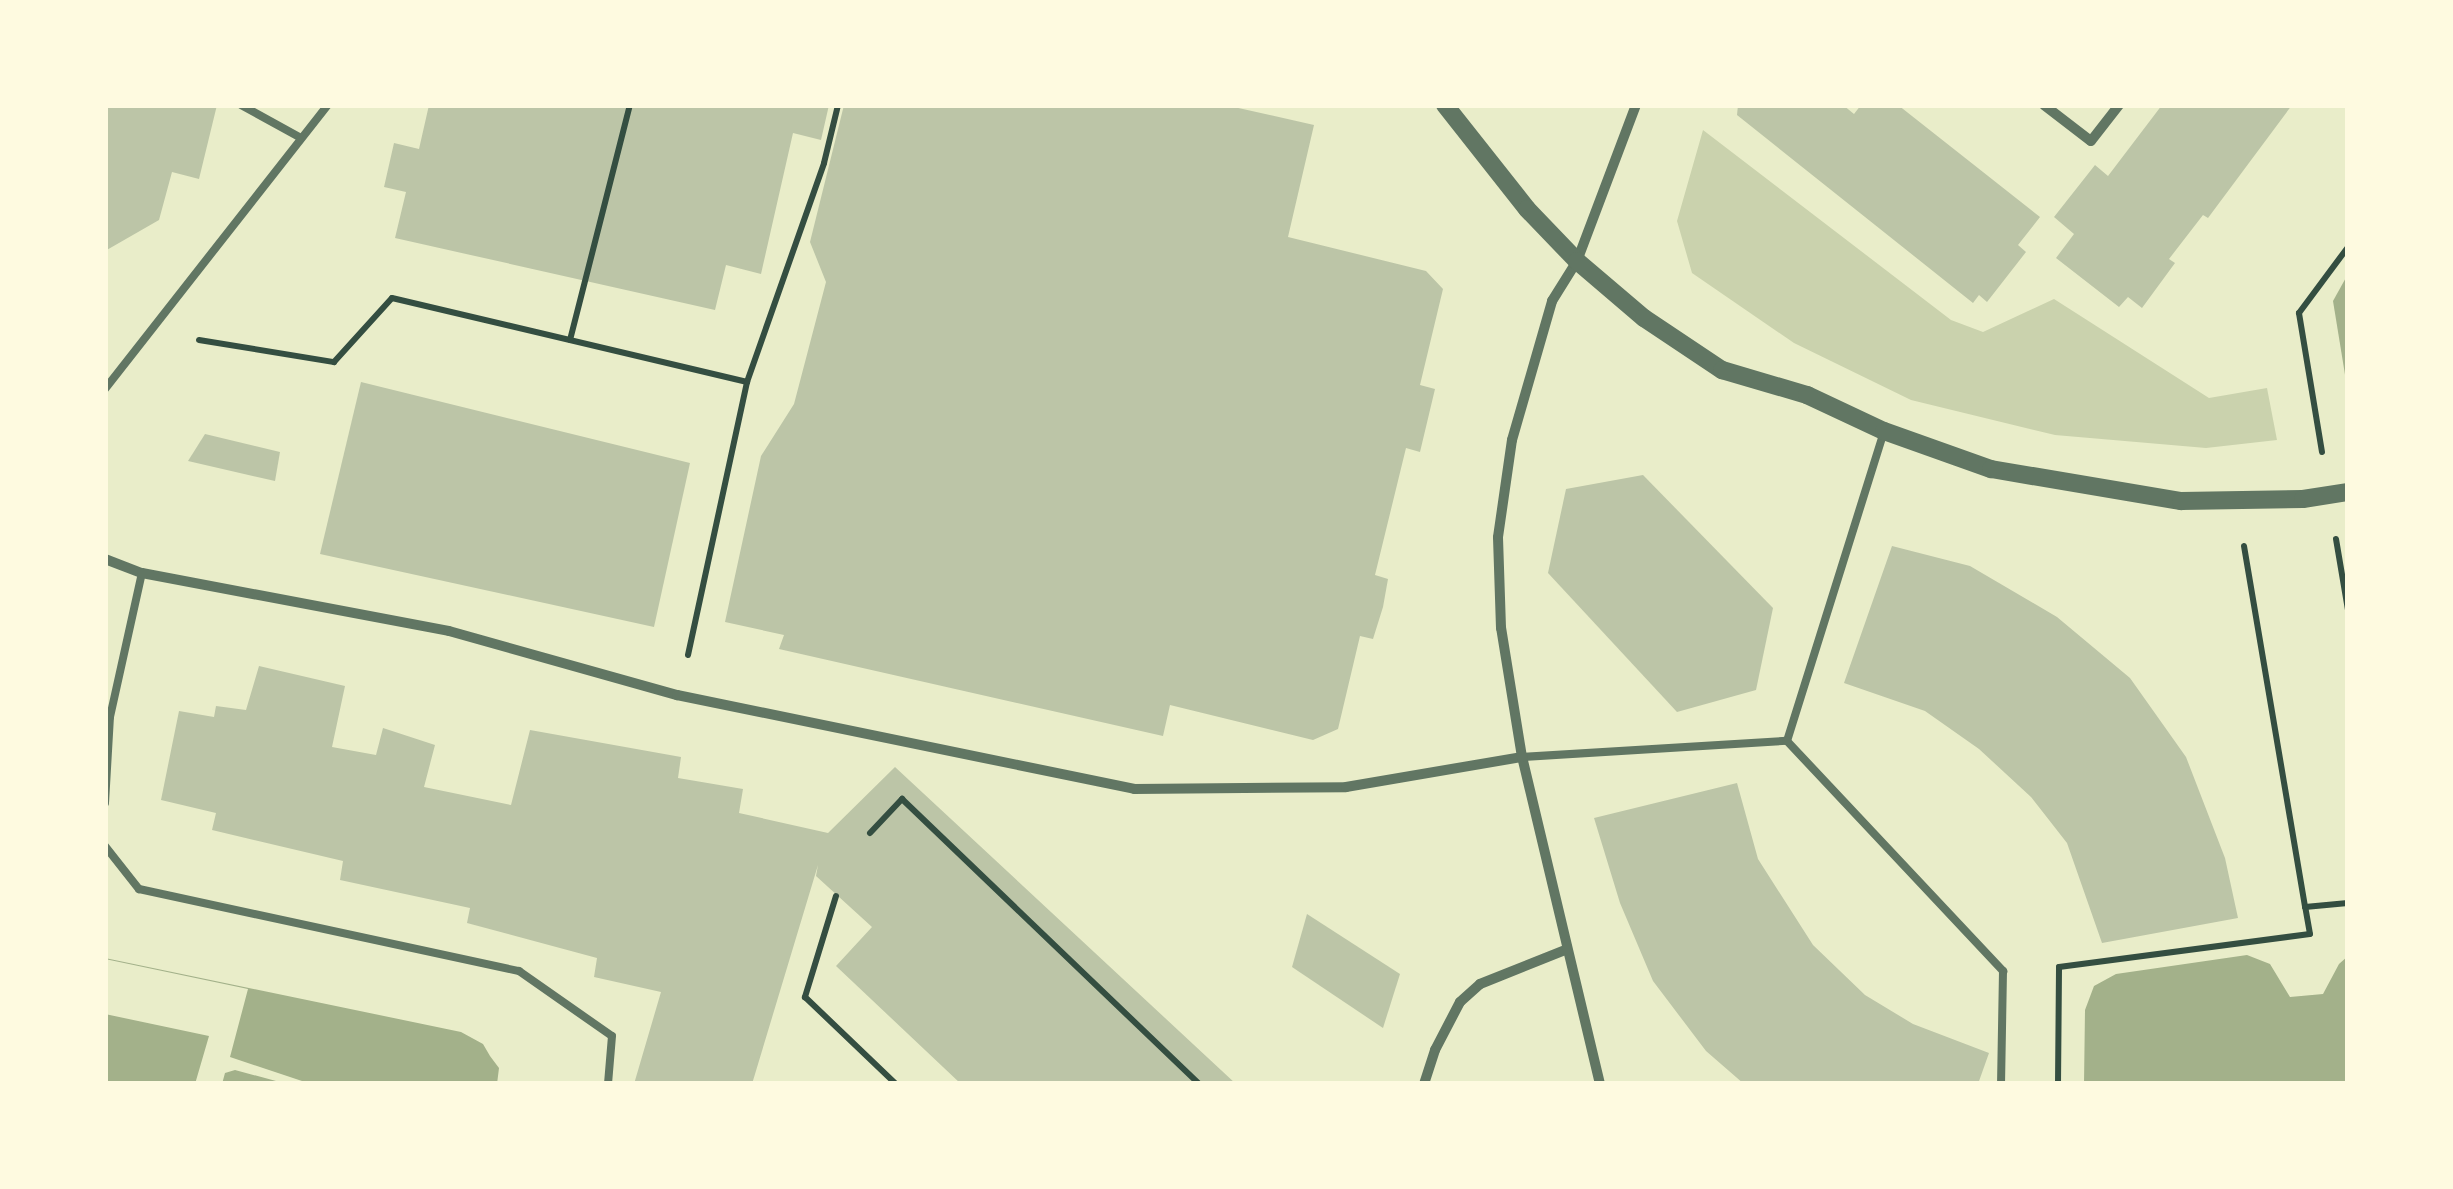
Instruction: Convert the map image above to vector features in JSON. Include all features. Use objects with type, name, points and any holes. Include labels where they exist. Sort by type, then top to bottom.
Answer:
[{"type":"street","points":[[1444,105],[1527,210],[1577,261],[1644,318],[1722,370],[1807,395],[1884,431],[1991,470],[2182,501],[2303,499],[2348,492]]},
{"type":"street","points":[[1600,1084],[1522,757],[1501,628],[1498,537],[1512,440],[1552,301],[1577,261],[1636,105]]},
{"type":"street","points":[[2044,105],[2091,141],[2120,105]]},
{"type":"street","points":[[105,558],[142,573],[449,631],[677,694],[1134,789],[1346,787],[1522,757]]},
{"type":"street","points":[[1424,1084],[1435,1050],[1460,1002],[1480,984],[1565,950]]},
{"type":"lane","points":[[241,105],[301,138]]},
{"type":"lane","points":[[105,389],[328,105]]},
{"type":"lane","points":[[1787,740],[1884,431]]},
{"type":"lane","points":[[105,803],[110,717],[142,573]]},
{"type":"lane","points":[[1522,757],[1787,740]]},
{"type":"lane","points":[[1787,740],[2003,971],[2001,1084]]},
{"type":"lane","points":[[105,846],[139,889],[519,971],[612,1036],[608,1084]]},
{"type":"path","points":[[570,340],[630,105]]},
{"type":"path","points":[[677,694],[747,382],[824,163],[838,105]]},
{"type":"path","points":[[2323,462],[2299,313],[2348,247]]},
{"type":"path","points":[[150,332],[334,362],[392,298],[747,382]]},
{"type":"path","points":[[2058,1084],[2059,967],[2310,934],[2236,500]]},
{"type":"path","points":[[2336,536],[2348,610]]},
{"type":"path","points":[[870,833],[902,799],[1199,1084]]},
{"type":"path","points":[[836,896],[805,997],[896,1084]]},
{"type":"path","points":[[2306,907],[2348,903]]},
{"type":"shaded area","points":[[1703,130],[1951,320],[1983,332],[2054,299],[2209,398],[2267,388],[2277,440],[2206,448],[2055,435],[1911,400],[1794,343],[1692,273],[1677,221]]},
{"type":"shaded area","points":[[2348,274],[2348,393],[2333,301]]},
{"type":"shaded area","points":[[2247,955],[2270,964],[2290,997],[2323,994],[2339,964],[2348,956],[2348,1084],[2084,1084],[2085,1010],[2094,986],[2116,974]]},
{"type":"shaded area","points":[[105,958],[461,1032],[483,1044],[499,1068],[497,1084],[105,1084]]},
{"type":"pier","points":[[105,959],[248,989],[230,1057],[311,1084],[287,1084],[235,1070],[225,1073],[222,1084],[195,1084],[209,1036],[105,1014]]},
{"type":"building","points":[[105,105],[217,105],[199,179],[172,172],[159,220],[105,251]]},
{"type":"building","points":[[429,105],[829,105],[821,140],[793,133],[761,274],[726,265],[715,310],[395,238],[406,192],[384,187],[394,143],[419,149]]},
{"type":"building","points":[[844,105],[1225,105],[1314,125],[1288,237],[1426,271],[1443,289],[1420,385],[1435,389],[1420,452],[1406,448],[1375,575],[1388,579],[1383,607],[1373,639],[1360,636],[1338,729],[1313,740],[1170,705],[1163,736],[779,649],[784,635],[725,622],[761,456],[794,404],[826,282],[810,242]]},
{"type":"building","points":[[1738,105],[1843,105],[1854,114],[1861,105],[1898,105],[2040,217],[2018,245],[2026,252],[1987,302],[1979,295],[1973,303],[1737,115]]},
{"type":"building","points":[[2162,105],[2292,105],[2208,218],[2203,215],[2169,259],[2175,263],[2142,308],[2128,297],[2119,307],[2056,258],[2074,234],[2054,217],[2095,165],[2108,176]]},
{"type":"building","points":[[361,382],[690,463],[654,627],[320,554]]},
{"type":"building","points":[[205,434],[280,452],[275,481],[188,461]]},
{"type":"building","points":[[1643,475],[1773,608],[1756,690],[1677,712],[1548,573],[1566,489]]},
{"type":"building","points":[[1892,546],[1970,566],[2057,617],[2130,678],[2186,757],[2225,858],[2238,918],[2102,943],[2067,843],[2031,797],[1979,749],[1925,711],[1844,683]]},
{"type":"building","points":[[259,666],[345,686],[332,747],[376,755],[383,728],[435,745],[424,787],[511,805],[530,730],[681,757],[678,778],[743,789],[739,813],[828,833],[895,767],[1236,1084],[961,1084],[836,966],[872,927],[816,876],[818,865],[752,1084],[634,1084],[661,992],[594,977],[597,958],[467,923],[470,908],[340,880],[343,861],[212,830],[216,813],[161,800],[179,711],[214,717],[216,706],[246,710]]},
{"type":"building","points":[[1737,783],[1758,859],[1813,945],[1865,995],[1913,1024],[1989,1053],[1978,1084],[1744,1084],[1706,1051],[1653,981],[1620,903],[1594,818]]},
{"type":"building","points":[[1307,914],[1400,974],[1383,1028],[1292,967]]}]
